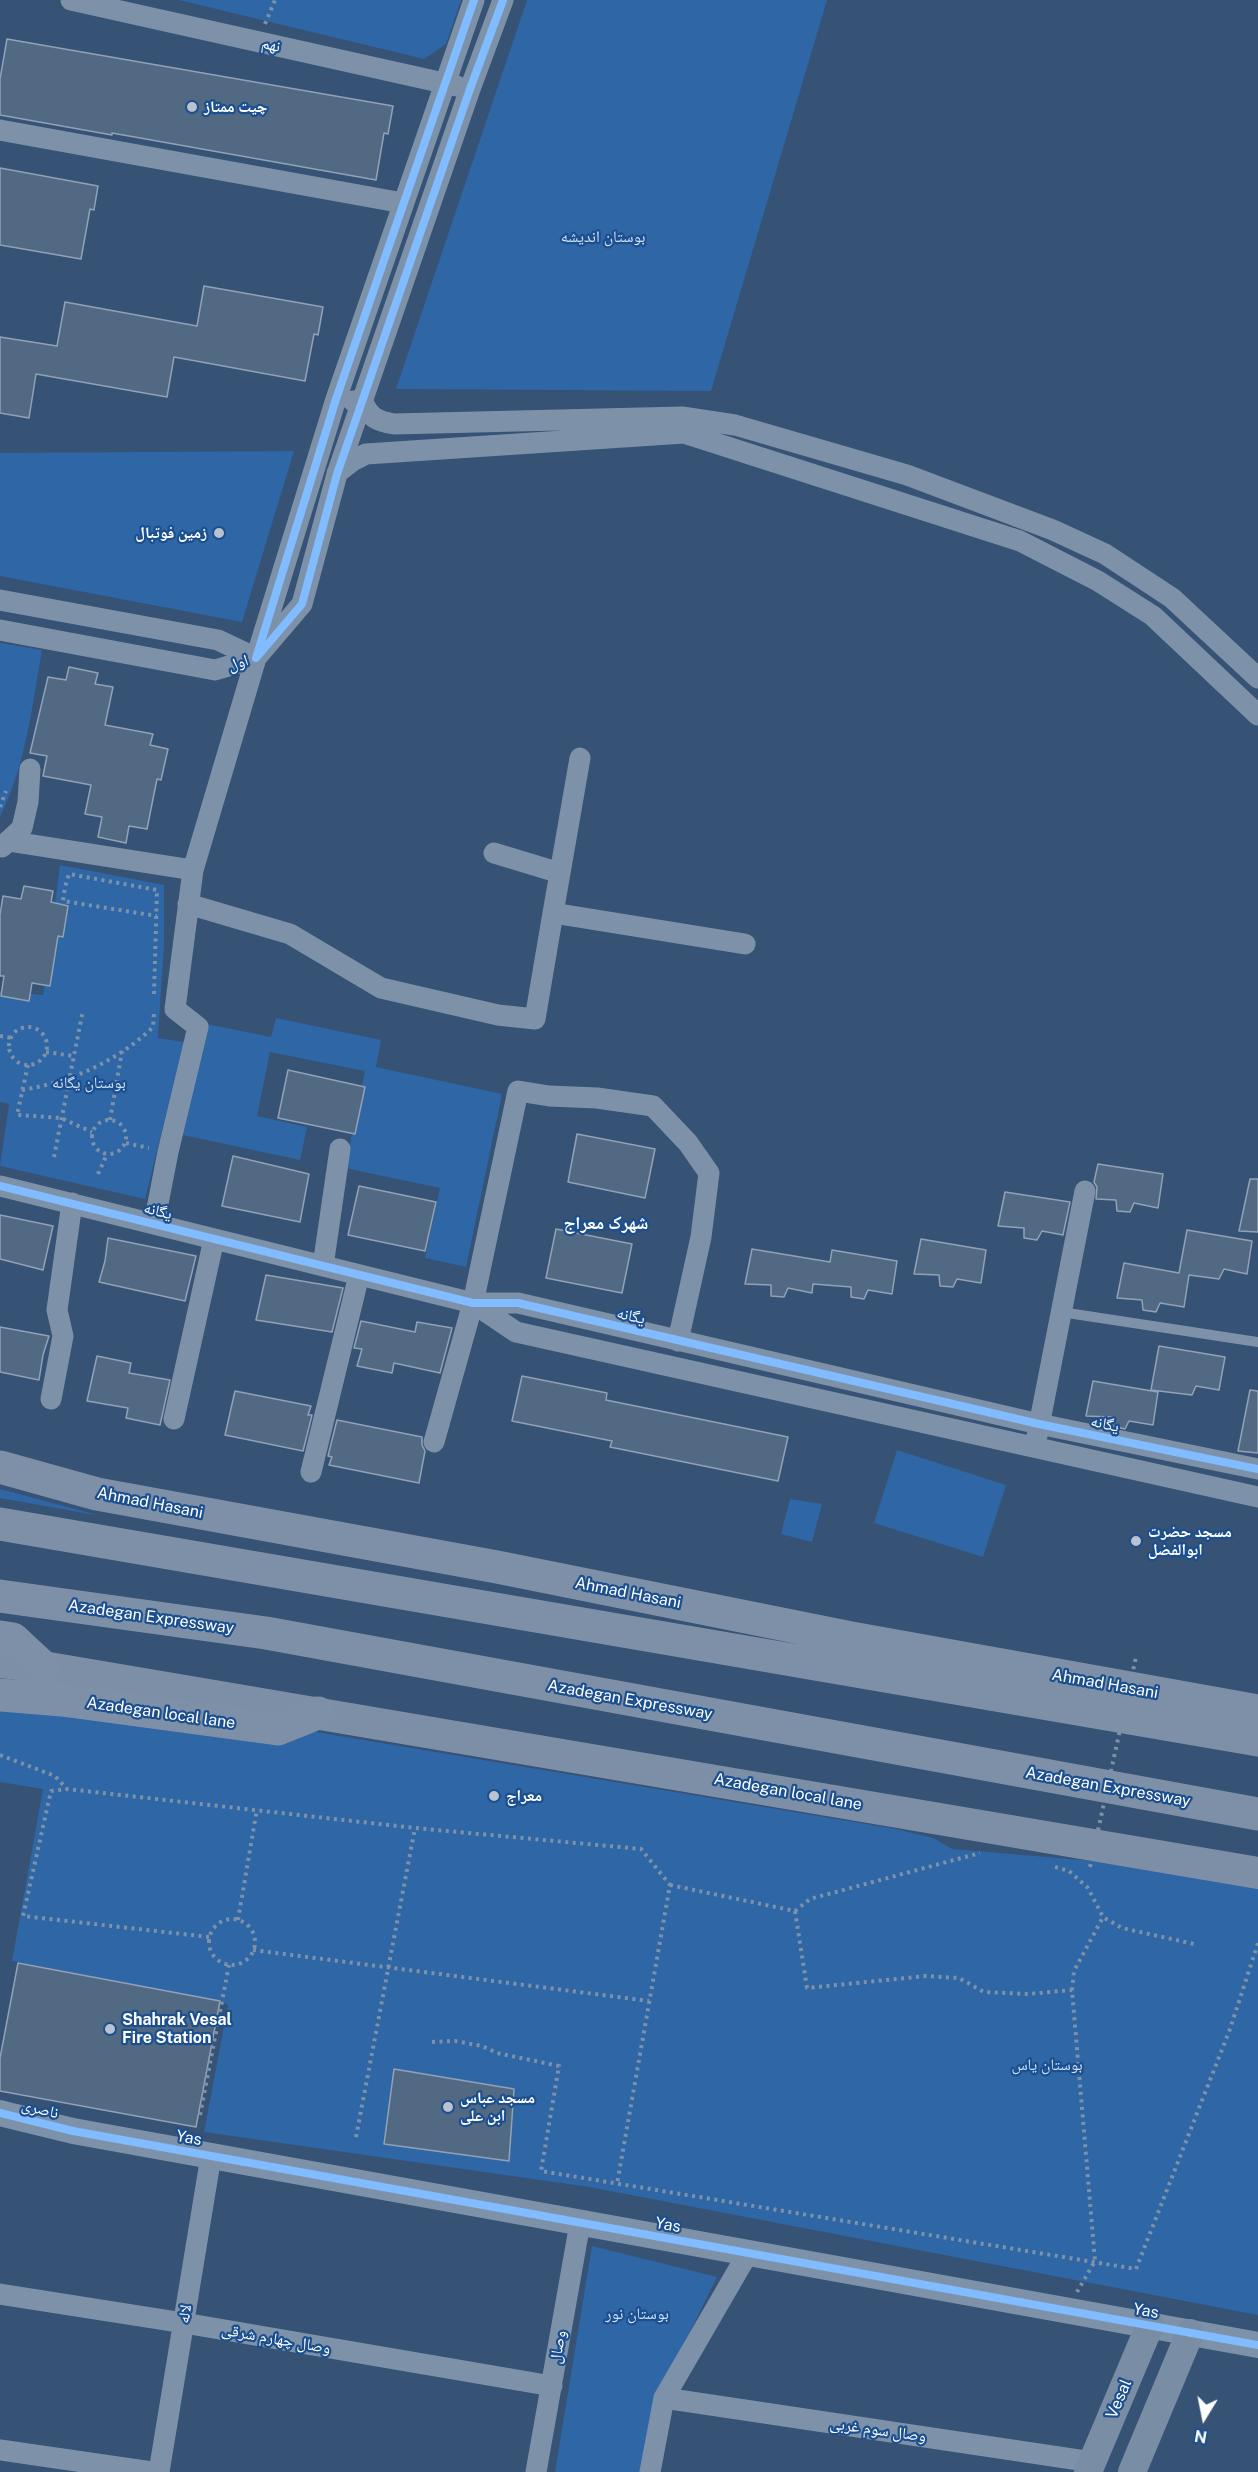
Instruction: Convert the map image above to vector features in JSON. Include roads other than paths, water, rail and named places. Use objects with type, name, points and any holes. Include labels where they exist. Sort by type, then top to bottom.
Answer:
[{"type":"highway","name":"Ahmad Hasani","points":[[0,1467],[97,1494],[485,1565],[851,1638],[1258,1711]]},
{"type":"highway","points":[[0,1524],[1258,1740]]},
{"type":"highway","name":"Azadegan Expressway","points":[[0,1596],[266,1633],[1258,1814]]},
{"type":"highway","points":[[0,1637],[14,1639],[44,1667]]},
{"type":"highway","name":"Azadegan local lane","points":[[0,1695],[62,1700],[278,1729],[318,1713]]},
{"type":"main road","name":"Azadegan local lane","points":[[0,1662],[44,1667],[1258,1873]]},
{"type":"main road","name":"Vesal","points":[[1090,2467],[1150,2325]]},
{"type":"main road","points":[[1132,2472],[1190,2332]]},
{"type":"street","name":"نهم","points":[[71,0],[470,89]]},
{"type":"street","points":[[154,1224],[168,1152],[198,1027],[175,1009],[193,870],[336,399],[474,0]]},
{"type":"street","points":[[256,658],[302,604],[337,474],[503,0]]},
{"type":"street","points":[[0,130],[403,203]]},
{"type":"street","points":[[336,399],[363,402]]},
{"type":"street","points":[[363,402],[368,415],[376,420],[394,424],[682,417],[735,425],[907,475],[1053,530],[1105,554],[1172,598],[1258,678]]},
{"type":"street","points":[[337,474],[354,460],[366,454],[684,434],[1020,541],[1098,581],[1153,616],[1258,715]]},
{"type":"street","name":"اول","points":[[0,600],[218,640],[256,658]]},
{"type":"street","name":"اول","points":[[0,630],[215,670],[256,658]]},
{"type":"street","points":[[188,904],[290,934],[381,988],[498,1015],[535,1019],[580,758]]},
{"type":"street","points":[[4,845],[22,828],[28,802],[30,769]]},
{"type":"street","points":[[4,845],[193,870]]},
{"type":"street","points":[[494,853],[560,873]]},
{"type":"street","points":[[553,913],[745,944]]},
{"type":"street","points":[[434,1442],[473,1304],[518,1091],[549,1096],[597,1098],[652,1107],[688,1143],[709,1173],[701,1237],[678,1341]]},
{"type":"street","points":[[323,1266],[340,1149]]},
{"type":"street","name":"یگانه","points":[[0,1185],[473,1304],[518,1303],[1039,1424],[1258,1469]]},
{"type":"street","points":[[1034,1448],[1085,1191]]},
{"type":"street","points":[[51,1399],[63,1336],[57,1310],[72,1203]]},
{"type":"street","points":[[174,1419],[214,1239]]},
{"type":"street","points":[[311,1472],[358,1275]]},
{"type":"street","name":"یگانه","points":[[473,1304],[516,1332],[1258,1497]]},
{"type":"street","name":"ناصری","points":[[0,2112],[73,2131]]},
{"type":"street","name":"ناصری","points":[[0,2131],[73,2131]]},
{"type":"street","name":"Yas","points":[[73,2131],[1258,2345]]},
{"type":"street","name":"لاله","points":[[159,2472],[211,2156]]},
{"type":"street","name":"وصال","points":[[536,2472],[580,2223]]},
{"type":"street","points":[[650,2472],[664,2398],[748,2253]]},
{"type":"street","name":"وصال چهارم شرقی","points":[[0,2294],[552,2386]]},
{"type":"street","name":"وصال سوم غربی","points":[[664,2398],[1090,2467]]},
{"type":"street","points":[[0,2450],[152,2472]]},
{"type":"lane","points":[[1061,1312],[1258,1342]]},
{"type":"place","name":"چیت ممتاز","points":[[192,107]]},
{"type":"place","name":"زمین فوتبال","points":[[219,533]]},
{"type":"place","name":"مسجد حضرت ابوالفضل","points":[[1136,1541]]},
{"type":"place","name":"معراج","points":[[494,1796]]},
{"type":"place","name":"Shahrak Vesal Fire Station","points":[[110,2029]]},
{"type":"place","name":"مسجد عباس ابن علی","points":[[448,2107]]},
{"type":"district","name":"شهرک معراج","points":[[606,1223]]},
{"type":"park label","name":"بوستان اندیشه","points":[[603,237]]},
{"type":"park label","name":"بوستان یگانه","points":[[89,1083]]},
{"type":"park label","name":"بوستان یاس","points":[[1047,2065]]},
{"type":"park label","name":"بوستان نور","points":[[637,2314]]}]
